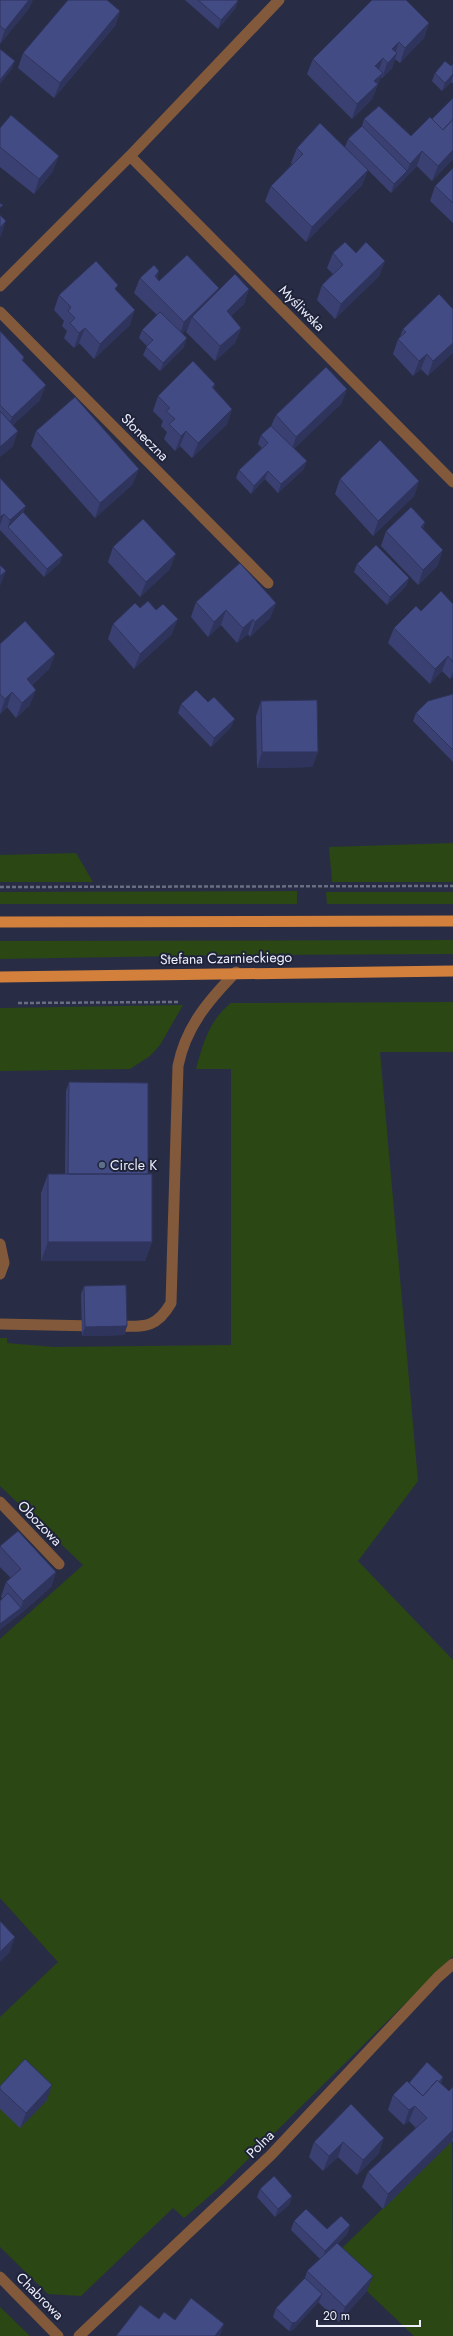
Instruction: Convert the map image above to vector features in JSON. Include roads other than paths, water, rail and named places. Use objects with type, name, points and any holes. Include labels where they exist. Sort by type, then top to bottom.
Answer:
[{"type":"main road","points":[[0,922],[453,921]]},
{"type":"main road","name":"Stefana Czarnieckiego","points":[[0,977],[236,972],[453,972]]},
{"type":"street","points":[[0,286],[130,156],[279,0]]},
{"type":"street","name":"Myśliwska","points":[[130,156],[453,482]]},
{"type":"street","name":"Słoneczna","points":[[0,312],[268,583]]},
{"type":"street","points":[[0,1324],[146,1326],[152,1325],[165,1314],[171,1303],[176,1103],[180,1052],[189,1031],[202,1010],[236,972]]},
{"type":"street","points":[[0,1244],[4,1263],[0,1274]]},
{"type":"street","name":"Obozowa","points":[[0,1502],[59,1564]]},
{"type":"street","name":"Polna","points":[[79,2336],[271,2155],[438,1977],[453,1964]]},
{"type":"street","name":"Chabrowa","points":[[0,2277],[58,2336]]},
{"type":"place","name":"Circle K","points":[[102,1165]]}]
